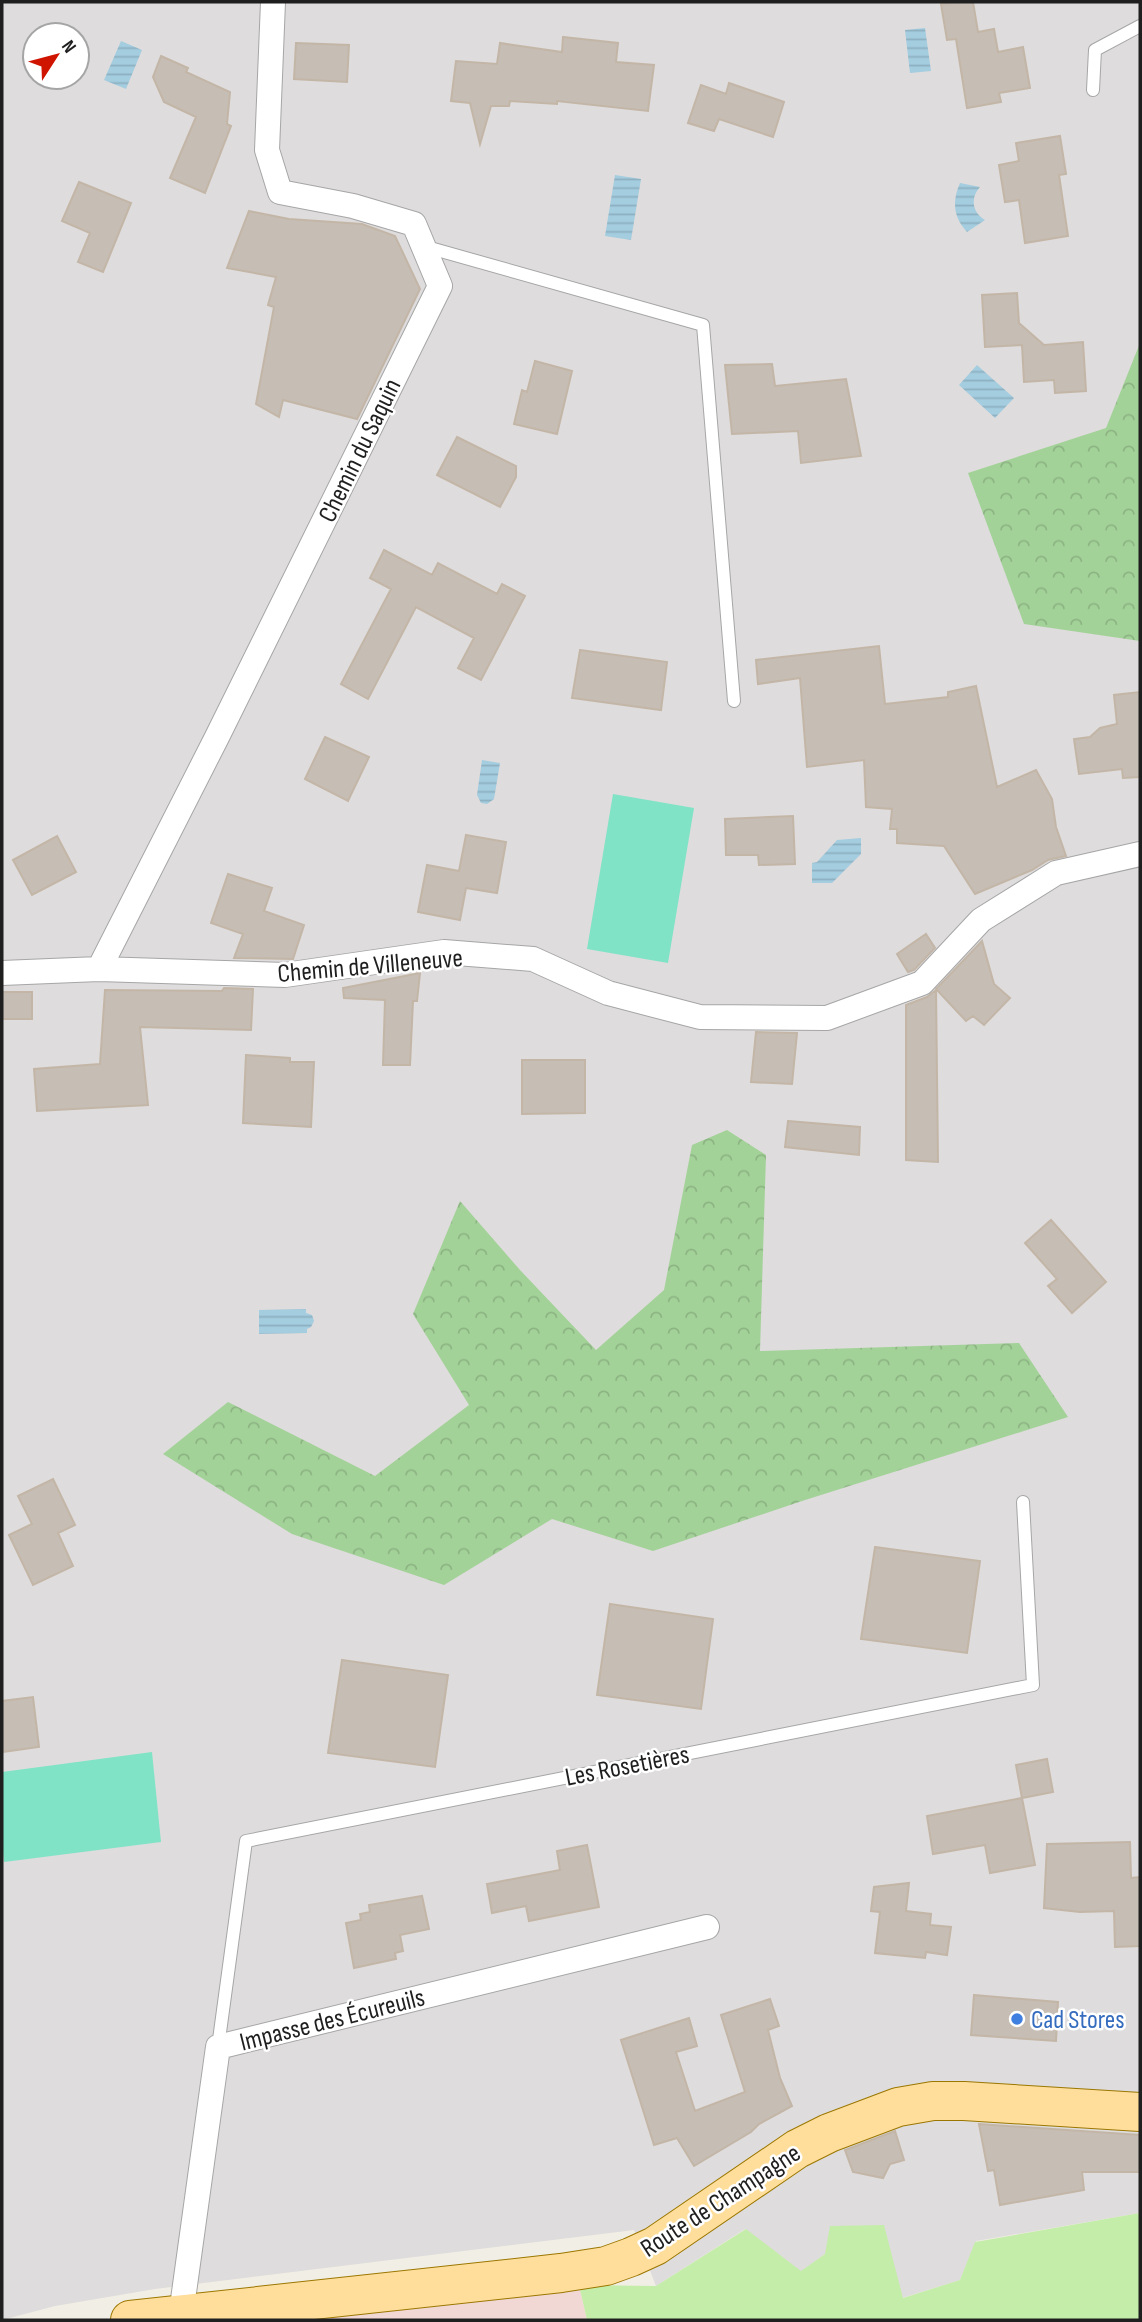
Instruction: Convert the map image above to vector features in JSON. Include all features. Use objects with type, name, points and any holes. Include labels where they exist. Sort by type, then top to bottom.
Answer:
[{"type":"main road","name":"Route de Champagne","points":[[130,2320],[182,2317],[606,2266],[654,2246],[797,2148],[898,2107],[933,2101],[964,2101],[1140,2112]]},
{"type":"street","name":"Chemin du Saquin","points":[[99,969],[440,286],[414,224],[353,206],[280,192],[267,150],[273,2]]},
{"type":"street","name":"Chemin de Villeneuve","points":[[2,973],[99,969],[285,975],[444,952],[533,959],[608,993],[700,1017],[828,1018],[922,983],[981,920],[1056,873],[1140,854]]},
{"type":"street","name":"Impasse des Écureuils","points":[[182,2317],[218,2047],[707,1927]]},
{"type":"lane","points":[[1093,90],[1095,50],[1140,26]]},
{"type":"lane","points":[[423,246],[703,325],[734,701]]},
{"type":"lane","name":"Les Rosetières","points":[[218,2047],[246,1841],[1033,1685],[1023,1502]]},
{"type":"shaded area","points":[[2,2],[1140,2],[1140,2213],[976,2241],[960,2280],[902,2298],[825,2254],[801,2272],[745,2229],[656,2286],[634,2230],[155,2289],[55,2306],[2,2320]]},
{"type":"shaded area","points":[[579,2285],[587,2320],[307,2320]]},
{"type":"green space","points":[[1140,343],[1140,641],[1024,624],[968,473],[1106,428]]},
{"type":"green space","points":[[613,794],[694,808],[668,963],[587,949]]},
{"type":"green space","points":[[727,1130],[766,1155],[760,1351],[1019,1343],[1068,1417],[653,1551],[552,1519],[444,1585],[292,1534],[163,1454],[228,1402],[375,1476],[469,1405],[413,1314],[460,1201],[520,1270],[596,1350],[664,1290],[692,1145]]},
{"type":"green space","points":[[152,1752],[161,1842],[4,1862],[2,1772]]},
{"type":"green space","points":[[1140,2213],[1140,2320],[587,2320],[579,2285],[656,2286],[746,2229],[801,2271],[825,2254],[830,2226],[884,2225],[903,2298],[960,2280],[975,2242]]},
{"type":"water","points":[[925,28],[931,71],[910,73],[905,30]]},
{"type":"water","points":[[121,41],[142,50],[126,89],[104,80]]},
{"type":"water","points":[[615,175],[641,179],[631,240],[605,236]]},
{"type":"water","points":[[960,183],[980,187],[974,205],[977,213],[985,220],[967,232],[955,209]]},
{"type":"water","points":[[977,365],[1014,398],[995,418],[959,385]]},
{"type":"water","points":[[482,760],[500,763],[494,799],[487,804],[481,803],[477,795]]},
{"type":"water","points":[[861,838],[861,854],[832,883],[812,883],[812,863],[817,862],[837,840]]},
{"type":"water","points":[[306,1309],[306,1313],[312,1315],[314,1321],[307,1333],[259,1334],[259,1310]]},
{"type":"building","points":[[973,2],[978,32],[994,29],[998,52],[1023,47],[1030,88],[999,93],[1001,102],[967,108],[956,39],[947,40],[941,4]]},
{"type":"building","points":[[563,37],[618,43],[616,62],[654,65],[648,111],[557,101],[557,104],[510,101],[509,106],[491,106],[480,144],[470,103],[451,101],[456,61],[497,64],[500,43],[562,52]]},
{"type":"building","points":[[296,43],[349,45],[347,82],[294,79]]},
{"type":"building","points":[[161,56],[188,68],[186,72],[230,92],[227,124],[231,126],[205,193],[170,178],[196,117],[164,102],[153,77]]},
{"type":"building","points":[[729,83],[784,102],[773,137],[719,119],[714,131],[688,123],[701,85],[726,94]]},
{"type":"building","points":[[1060,136],[1066,174],[1059,175],[1068,236],[1025,243],[1019,200],[1005,202],[999,165],[1019,161],[1016,143]]},
{"type":"building","points":[[79,182],[131,203],[103,272],[78,262],[90,233],[62,221]]},
{"type":"building","points":[[249,211],[289,219],[362,224],[395,236],[420,289],[357,419],[283,400],[279,417],[256,404],[274,307],[268,305],[276,277],[227,268]]},
{"type":"building","points":[[1017,293],[1019,323],[1044,345],[1083,342],[1086,391],[1055,393],[1054,380],[1024,382],[1022,345],[985,347],[982,295]]},
{"type":"building","points":[[535,361],[572,371],[557,434],[514,424],[522,390],[527,392]]},
{"type":"building","points":[[772,364],[775,386],[846,379],[861,456],[801,463],[798,431],[732,434],[725,365]]},
{"type":"building","points":[[457,437],[516,466],[516,477],[500,507],[437,475]]},
{"type":"building","points":[[384,550],[432,575],[438,563],[497,594],[502,584],[525,596],[481,680],[458,668],[474,638],[416,607],[368,699],[341,684],[391,589],[370,578]]},
{"type":"building","points":[[879,646],[885,704],[948,697],[948,692],[976,686],[997,787],[1036,770],[1052,799],[1056,827],[1066,856],[1048,860],[1032,870],[975,894],[944,846],[897,843],[897,829],[890,829],[892,809],[866,807],[864,760],[807,767],[800,678],[758,684],[756,660]]},
{"type":"building","points":[[580,650],[667,662],[661,710],[572,698]]},
{"type":"building","points":[[1140,692],[1140,777],[1123,778],[1122,769],[1079,774],[1074,739],[1090,737],[1100,728],[1117,724],[1114,695]]},
{"type":"building","points":[[325,737],[369,757],[348,801],[305,779]]},
{"type":"building","points":[[793,816],[795,864],[759,865],[758,855],[726,855],[725,819]]},
{"type":"building","points":[[466,835],[506,842],[497,893],[466,888],[460,920],[418,912],[427,865],[459,871]]},
{"type":"building","points":[[57,836],[76,872],[32,895],[13,860]]},
{"type":"building","points":[[228,874],[272,888],[264,911],[304,925],[293,959],[234,958],[243,934],[211,923]]},
{"type":"building","points":[[926,934],[935,948],[914,970],[908,972],[897,954]]},
{"type":"building","points":[[982,941],[994,984],[1010,998],[984,1025],[973,1016],[966,1021],[936,989]]},
{"type":"building","points":[[420,973],[417,1001],[413,1001],[410,1065],[383,1065],[385,1000],[344,998],[343,988]]},
{"type":"building","points":[[224,988],[253,989],[251,1030],[140,1027],[148,1105],[37,1111],[34,1069],[100,1064],[105,990],[222,991]]},
{"type":"building","points":[[936,990],[938,1162],[906,1160],[906,1005],[927,997]]},
{"type":"building","points":[[2,992],[32,992],[32,1019],[2,1019]]},
{"type":"building","points":[[756,1032],[797,1033],[792,1084],[751,1082]]},
{"type":"building","points":[[246,1055],[290,1058],[290,1062],[314,1062],[311,1127],[243,1123]]},
{"type":"building","points":[[522,1060],[585,1060],[585,1113],[522,1114]]},
{"type":"building","points":[[788,1121],[860,1127],[859,1155],[785,1147]]},
{"type":"building","points":[[1051,1220],[1106,1282],[1072,1313],[1048,1286],[1057,1279],[1025,1243]]},
{"type":"building","points":[[53,1479],[75,1525],[58,1533],[73,1566],[33,1585],[9,1535],[32,1524],[18,1496]]},
{"type":"building","points":[[875,1547],[980,1561],[967,1653],[861,1639]]},
{"type":"building","points":[[610,1604],[713,1619],[701,1709],[597,1695]]},
{"type":"building","points":[[342,1660],[448,1675],[435,1767],[328,1753]]},
{"type":"building","points":[[33,1697],[39,1747],[2,1752],[2,1701]]},
{"type":"building","points":[[1047,1759],[1053,1792],[1022,1798],[1016,1765]]},
{"type":"building","points":[[1022,1798],[1035,1865],[990,1873],[985,1845],[933,1854],[927,1816]]},
{"type":"building","points":[[1130,1842],[1131,1878],[1140,1877],[1140,1946],[1115,1947],[1114,1911],[1080,1912],[1044,1908],[1047,1844]]},
{"type":"building","points":[[587,1845],[599,1907],[529,1921],[526,1906],[492,1913],[487,1884],[560,1870],[557,1851]]},
{"type":"building","points":[[909,1883],[906,1911],[931,1914],[930,1925],[951,1927],[947,1955],[926,1952],[925,1958],[875,1953],[880,1912],[871,1911],[874,1887]]},
{"type":"building","points":[[422,1896],[429,1929],[400,1935],[403,1951],[395,1953],[396,1959],[354,1968],[346,1923],[361,1920],[360,1914],[370,1912],[369,1905]]},
{"type":"building","points":[[974,1995],[1058,2002],[1056,2041],[971,2035]]},
{"type":"building","points":[[770,1999],[779,2026],[768,2030],[780,2078],[792,2106],[694,2166],[677,2138],[654,2145],[621,2040],[689,2018],[697,2046],[676,2052],[695,2111],[745,2092],[721,2015]]},
{"type":"building","points":[[979,2124],[1140,2135],[1140,2172],[1082,2172],[1084,2190],[1000,2205],[994,2170],[988,2171]]},
{"type":"building","points":[[895,2131],[904,2160],[890,2164],[883,2178],[853,2172],[845,2150]]},
{"type":"place","name":"Cad Stores","points":[[1017,2019]]}]
